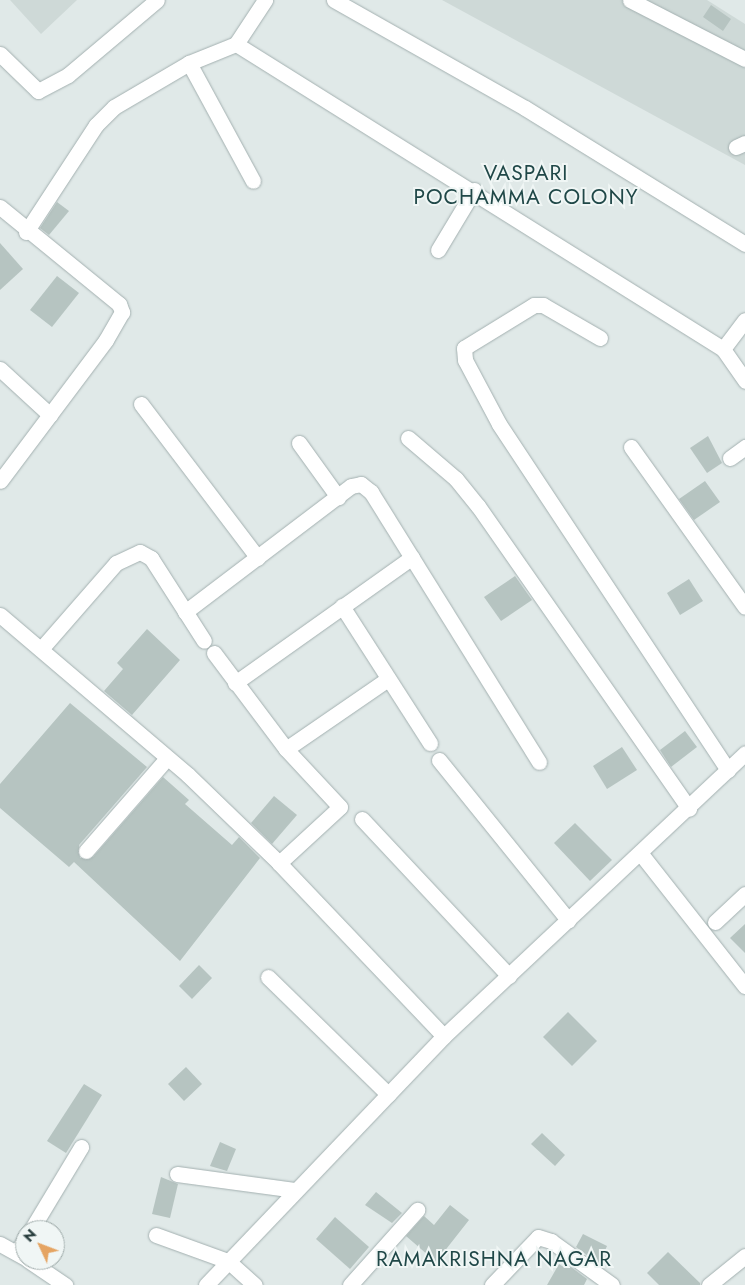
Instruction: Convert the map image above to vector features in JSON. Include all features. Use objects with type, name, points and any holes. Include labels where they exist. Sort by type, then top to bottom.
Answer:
[{"type":"street","points":[[0,54],[38,91],[68,75],[157,0]]},
{"type":"street","points":[[26,232],[96,125],[114,107],[190,63],[236,44],[265,0]]},
{"type":"street","points":[[334,0],[525,108],[745,244]]},
{"type":"street","points":[[630,0],[745,59]]},
{"type":"street","points":[[236,44],[474,190],[723,349],[745,381]]},
{"type":"street","points":[[190,63],[253,181]]},
{"type":"street","points":[[438,250],[474,190]]},
{"type":"street","points":[[0,207],[26,232],[119,304],[122,312],[106,340],[0,481]]},
{"type":"street","points":[[600,338],[543,305],[534,305],[464,348],[465,360],[499,424],[728,770]]},
{"type":"street","points":[[723,349],[745,320]]},
{"type":"street","points":[[0,369],[50,415]]},
{"type":"street","points":[[141,404],[258,558]]},
{"type":"street","points":[[408,438],[456,479],[478,506],[689,808]]},
{"type":"street","points":[[298,442],[338,497]]},
{"type":"street","points":[[631,446],[745,607]]},
{"type":"street","points":[[730,458],[745,447]]},
{"type":"street","points":[[185,612],[338,497],[358,484],[365,486],[412,557],[539,762]]},
{"type":"street","points":[[41,649],[116,563],[128,554],[140,552],[151,558],[204,641]]},
{"type":"street","points":[[234,683],[412,557]]},
{"type":"street","points":[[342,606],[430,744]]},
{"type":"street","points":[[0,615],[168,758],[279,864],[444,1036]]},
{"type":"street","points":[[214,653],[234,683],[286,749],[340,807],[279,864]]},
{"type":"street","points":[[286,749],[388,679]]},
{"type":"street","points":[[206,1285],[444,1036],[641,854],[745,753]]},
{"type":"street","points":[[86,851],[168,758]]},
{"type":"street","points":[[439,760],[568,920]]},
{"type":"street","points":[[362,819],[509,976]]},
{"type":"street","points":[[641,854],[745,986]]},
{"type":"street","points":[[715,922],[745,894]]},
{"type":"street","points":[[268,977],[388,1094]]},
{"type":"street","points":[[36,1220],[81,1147]]},
{"type":"street","points":[[177,1174],[296,1190]]},
{"type":"street","points":[[350,1285],[416,1210]]},
{"type":"street","points":[[156,1236],[228,1261],[255,1285]]},
{"type":"street","points":[[493,1285],[538,1237],[552,1241],[612,1285]]},
{"type":"street","points":[[0,1244],[15,1252]]},
{"type":"street","points":[[709,1285],[745,1256]]},
{"type":"street","points":[[41,1270],[60,1284]]},
{"type":"shaded area","points":[[10,0],[77,0],[41,34]]},
{"type":"shaded area","points":[[442,0],[707,0],[745,24],[745,165]]},
{"type":"building","points":[[711,5],[731,19],[723,31],[703,17]]},
{"type":"building","points":[[57,202],[69,211],[49,235],[40,228]]},
{"type":"building","points":[[0,243],[23,269],[0,290]]},
{"type":"building","points":[[57,276],[79,293],[52,327],[30,310]]},
{"type":"building","points":[[708,436],[722,463],[707,473],[690,448]]},
{"type":"building","points":[[705,481],[720,502],[694,520],[679,499]]},
{"type":"building","points":[[515,576],[532,600],[501,621],[484,597]]},
{"type":"building","points":[[689,579],[703,601],[680,615],[667,593]]},
{"type":"building","points":[[147,629],[180,660],[132,715],[104,691],[123,669],[117,663]]},
{"type":"building","points":[[70,703],[147,767],[79,845],[80,858],[93,857],[163,777],[189,800],[185,804],[232,845],[239,837],[260,858],[180,961],[74,862],[69,867],[0,808],[0,784]]},
{"type":"building","points":[[685,731],[697,747],[671,767],[660,750]]},
{"type":"building","points":[[622,747],[637,770],[607,789],[593,766]]},
{"type":"building","points":[[274,796],[297,815],[272,844],[251,823]]},
{"type":"building","points":[[575,823],[612,860],[590,881],[554,843]]},
{"type":"building","points":[[745,924],[745,953],[730,938]]},
{"type":"building","points":[[199,965],[212,978],[192,999],[179,986]]},
{"type":"building","points":[[568,1012],[597,1041],[572,1066],[543,1037]]},
{"type":"building","points":[[186,1067],[202,1084],[184,1101],[168,1084]]},
{"type":"building","points":[[84,1084],[102,1095],[66,1153],[47,1141]]},
{"type":"building","points":[[542,1133],[565,1155],[555,1166],[531,1144]]},
{"type":"building","points":[[220,1142],[236,1149],[227,1171],[210,1166]]},
{"type":"building","points":[[161,1177],[178,1184],[170,1218],[152,1214]]},
{"type":"building","points":[[376,1192],[402,1213],[392,1223],[365,1205]]},
{"type":"building","points":[[450,1205],[469,1220],[436,1262],[406,1236],[424,1216],[434,1225]]},
{"type":"building","points":[[335,1217],[369,1247],[350,1269],[316,1239]]},
{"type":"building","points":[[583,1234],[607,1246],[599,1264],[576,1247]]},
{"type":"building","points":[[668,1252],[700,1285],[659,1285],[647,1273]]},
{"type":"building","points":[[559,1264],[565,1268],[567,1264],[587,1279],[584,1285],[547,1285]]},
{"type":"district","name":"VASPARI POCHAMMA COLONY","points":[[526,185]]},
{"type":"district","name":"RAMAKRISHNA NAGAR","points":[[494,1259]]}]
